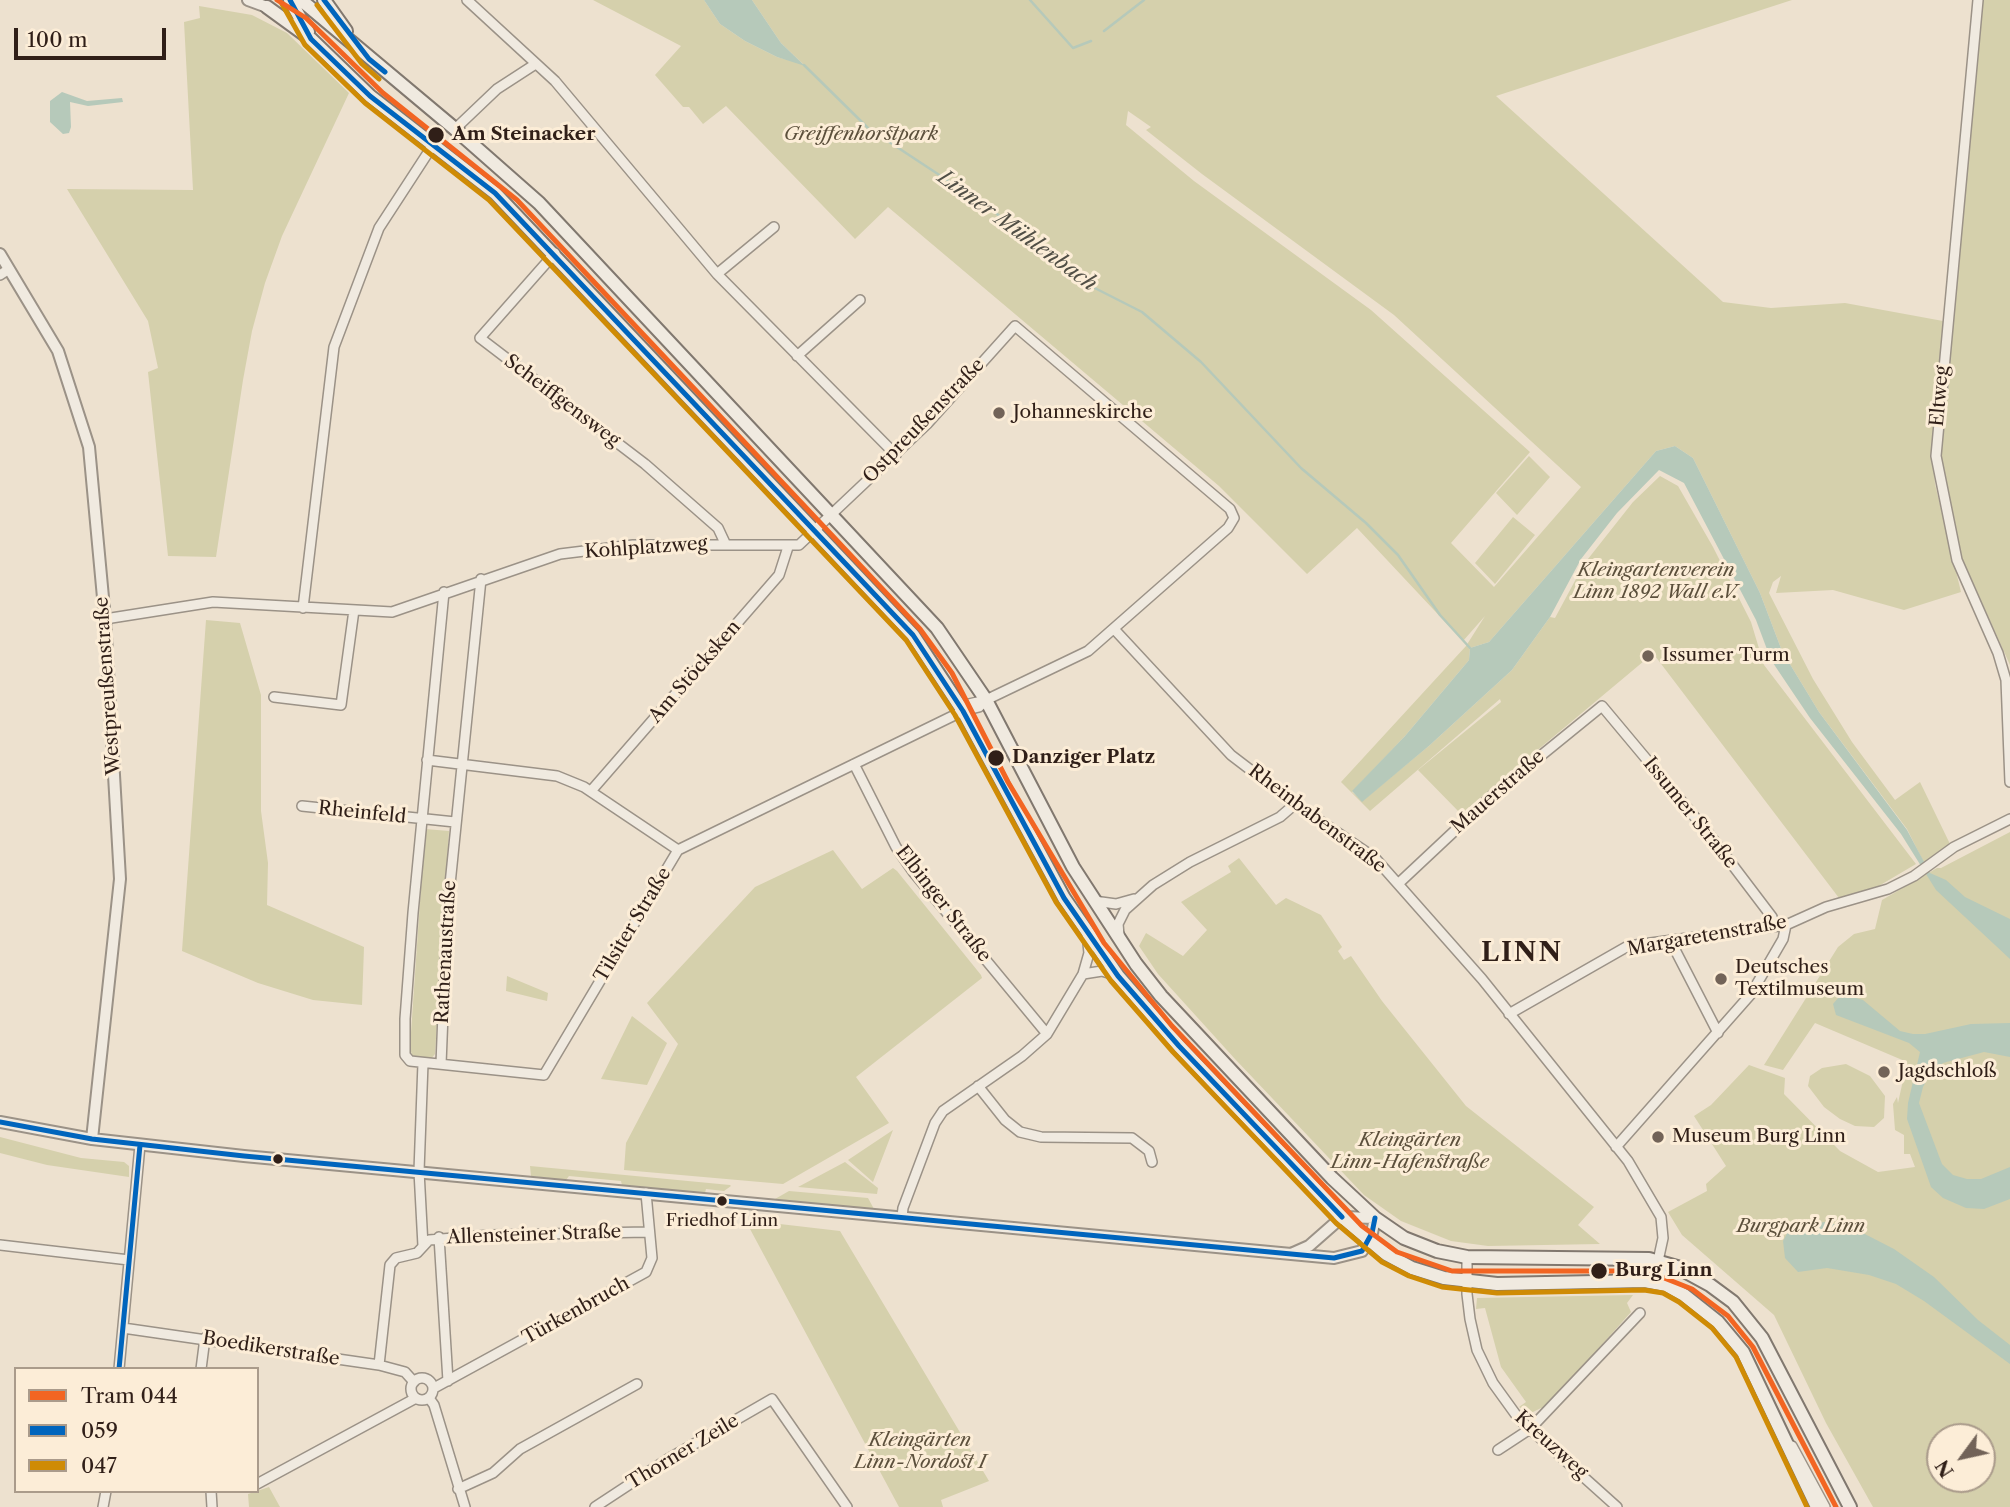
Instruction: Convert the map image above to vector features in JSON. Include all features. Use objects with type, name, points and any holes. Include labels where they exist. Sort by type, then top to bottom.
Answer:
[{"type":"main road","points":[[289,0],[311,39]]},
{"type":"main road","points":[[301,0],[455,129],[538,203],[937,628],[986,700],[1073,867],[1119,939],[1170,1006],[1332,1178],[1375,1218],[1404,1238],[1437,1251],[1467,1257],[1617,1256],[1658,1261],[1710,1285],[1733,1302],[1751,1322],[1768,1349],[1850,1507]]},
{"type":"main road","points":[[324,0],[369,59]]},
{"type":"main road","points":[[268,7],[311,39],[370,96],[495,193],[555,253],[913,635],[963,711],[1054,880],[1086,932],[1118,976],[1188,1055],[1342,1217],[1368,1242],[1412,1268],[1466,1282],[1645,1281],[1666,1285],[1700,1306],[1732,1337],[1743,1352],[1818,1507]]},
{"type":"street","points":[[248,0],[268,7]]},
{"type":"street","points":[[467,0],[575,104],[717,274],[896,455]]},
{"type":"street","name":"Eltweg","points":[[1978,0],[1936,456],[1957,559],[1998,653],[2006,680],[2010,782]]},
{"type":"street","points":[[455,129],[497,89],[534,65]]},
{"type":"street","points":[[303,608],[334,347],[379,228],[433,145]]},
{"type":"street","points":[[717,274],[774,227]]},
{"type":"street","name":"Scheiffgensweg","points":[[555,253],[480,338],[645,464],[718,528],[725,543]]},
{"type":"street","name":"Westpreußenstraße","points":[[0,254],[5,272],[58,351],[89,447],[105,619],[120,879],[92,1139]]},
{"type":"street","points":[[797,356],[860,300]]},
{"type":"street","name":"Ostpreußenstraße","points":[[815,529],[896,455],[1015,326],[1230,509],[1234,518],[1228,528],[1114,629]]},
{"type":"street","points":[[788,547],[799,545],[815,529]]},
{"type":"street","name":"Kohlplatzweg","points":[[105,619],[213,603],[392,612],[481,579],[560,554],[634,545],[725,543],[788,547]]},
{"type":"street","name":"Am Stöcksken","points":[[591,791],[779,575],[788,547]]},
{"type":"street","name":"Rathenaustraße","points":[[444,592],[422,819],[405,1055],[410,1062],[441,1065],[447,914],[460,763],[481,579]]},
{"type":"street","points":[[274,697],[341,705],[354,610]]},
{"type":"street","points":[[963,711],[979,707],[986,700],[1047,668],[1082,655],[1114,629]]},
{"type":"street","name":"Rheinbabenstraße","points":[[1114,629],[1231,755],[1375,858],[1399,883],[1616,1147],[1661,1217],[1662,1238],[1658,1261],[1666,1285]]},
{"type":"street","name":"Mauerstraße","points":[[1399,883],[1494,793],[1600,706]]},
{"type":"street","name":"Issumer Straße","points":[[1600,706],[1709,834],[1772,917],[1774,924]]},
{"type":"street","name":"Tilsiter Straße","points":[[441,1065],[544,1075],[678,850],[963,711]]},
{"type":"street","points":[[427,760],[557,776],[591,791],[678,850]]},
{"type":"street","name":"Elbinger Straße","points":[[854,764],[896,847],[914,873],[1048,1034]]},
{"type":"street","points":[[1094,901],[1116,904],[1134,899],[1176,869],[1280,817],[1296,804]]},
{"type":"street","name":"Rheinfeld","points":[[302,806],[422,819]]},
{"type":"street","points":[[422,819],[455,822]]},
{"type":"street","name":"Margaretenstraße","points":[[1509,1014],[1628,946],[1774,924],[1786,925],[1826,906],[1888,889],[1914,876],[1954,848],[2010,819]]},
{"type":"street","points":[[1119,939],[1118,924],[1134,899]]},
{"type":"street","points":[[1616,1147],[1718,1033],[1765,973],[1783,939],[1786,925]]},
{"type":"street","points":[[902,1217],[935,1123],[943,1111],[1048,1034],[1083,974],[1089,953],[1086,932]]},
{"type":"street","points":[[1670,940],[1718,1033]]},
{"type":"street","points":[[1083,974],[1102,971],[1118,976]]},
{"type":"street","points":[[423,1063],[419,1171],[423,1246]]},
{"type":"street","points":[[978,1086],[1005,1120],[1020,1132],[1041,1137],[1132,1138],[1149,1151],[1152,1162]]},
{"type":"street","points":[[0,1122],[140,1145],[1291,1254],[1347,1256],[1362,1251],[1368,1242],[1375,1218],[1342,1217],[1309,1246],[1291,1254]]},
{"type":"street","points":[[119,1367],[140,1145]]},
{"type":"street","name":"Türkenbruch","points":[[434,1388],[646,1272],[652,1258],[647,1232],[646,1193]]},
{"type":"street","name":"Allensteiner Straße","points":[[379,1366],[390,1265],[396,1258],[417,1252],[439,1237],[647,1232]]},
{"type":"street","points":[[439,1237],[448,1381]]},
{"type":"street","points":[[0,1245],[129,1260]]},
{"type":"street","name":"Kreuzweg","points":[[1467,1257],[1466,1282],[1477,1350],[1493,1383],[1511,1409],[1530,1429],[1616,1507]]},
{"type":"street","points":[[1498,1450],[1530,1429],[1640,1313]]},
{"type":"street","name":"Boedikerstraße","points":[[123,1328],[205,1338],[379,1366],[405,1372],[414,1382]]},
{"type":"street","points":[[201,1367],[205,1338]]},
{"type":"street","points":[[416,1398],[411,1391],[414,1382],[424,1378],[434,1388],[429,1398]]},
{"type":"street","points":[[458,1489],[493,1473],[520,1449],[637,1384]]},
{"type":"street","points":[[259,1483],[416,1398],[429,1398]]},
{"type":"street","points":[[429,1398],[434,1405],[465,1507]]},
{"type":"street","name":"Thorner Zeile","points":[[595,1507],[668,1459],[772,1399],[848,1507]]},
{"type":"street","points":[[1781,1430],[1801,1457],[1825,1507]]},
{"type":"green space","points":[[593,0],[704,0],[720,24],[745,41],[777,57],[803,64],[781,43],[752,0],[1792,0],[1496,96],[1723,302],[1771,308],[1845,303],[1943,321],[1932,445],[1935,484],[1961,592],[1904,610],[1833,590],[1776,593],[1781,576],[1773,582],[1769,593],[1813,679],[1852,742],[1895,800],[1920,782],[1950,844],[1925,865],[1907,829],[1819,712],[1782,651],[1760,593],[1693,458],[1675,446],[1656,451],[1489,642],[1470,648],[1469,660],[1405,736],[1352,792],[1362,801],[1430,745],[1512,670],[1550,617],[1555,618],[1584,564],[1633,502],[1660,476],[1678,486],[1713,547],[1751,622],[1764,665],[1916,864],[1877,887],[1839,898],[1649,648],[1640,656],[1644,661],[1461,814],[1418,770],[1501,702],[1500,699],[1370,811],[1341,782],[1466,646],[1485,616],[1463,641],[1357,528],[1307,574],[1219,486],[888,207],[855,239],[726,106],[703,124],[689,107],[683,107],[655,75],[681,46]],"holes":[[[1128,111],[1151,127],[1146,130],[1202,174],[1394,315],[1581,487],[1494,587],[1451,543],[1530,452],[1371,310],[1194,181],[1126,125]]]},
{"type":"green space","points":[[1980,0],[2010,0],[2010,665],[1962,558],[1944,488],[1940,445]]},
{"type":"green space","points":[[199,6],[252,15],[287,33],[349,93],[282,236],[265,283],[243,380],[216,557],[168,556],[148,372],[158,368],[148,321],[67,189],[193,190],[184,22],[200,18]]},
{"type":"green space","points":[[1529,456],[1550,477],[1517,515],[1496,493]]},
{"type":"green space","points":[[1513,517],[1535,535],[1495,584],[1475,563]]},
{"type":"green space","points":[[206,620],[240,623],[261,695],[261,811],[268,863],[267,905],[364,947],[362,1005],[313,1000],[258,983],[182,951]]},
{"type":"green space","points":[[425,829],[449,831],[435,1054],[431,1059],[412,1056],[410,1047]]},
{"type":"green space","name":"Burgpark Linn","points":[[2010,832],[2010,1507],[1873,1507],[1826,1423],[1774,1315],[1682,1235],[1668,1212],[1707,1191],[1706,1184],[1726,1166],[1694,1116],[1711,1105],[1749,1065],[1785,1078],[1784,1094],[1840,1151],[1878,1172],[1915,1167],[1910,1154],[1904,1154],[1904,1135],[1895,1130],[1893,1104],[1897,1097],[1898,1103],[1907,1062],[1815,1023],[1783,1070],[1764,1065],[1838,947],[1854,934],[1875,929],[1882,900],[1937,868]]},
{"type":"green space","name":"Friedhof Linn","points":[[833,850],[862,889],[893,868],[897,871],[982,978],[856,1077],[889,1123],[783,1184],[624,1170],[626,1143],[678,1044],[647,1003],[755,887]]},
{"type":"green space","name":"Kleingärten Linn-Hafenstraße","points":[[1239,858],[1276,905],[1286,898],[1321,915],[1342,947],[1338,951],[1344,960],[1351,956],[1382,1001],[1466,1106],[1594,1207],[1578,1225],[1600,1244],[1488,1246],[1451,1241],[1401,1221],[1364,1195],[1235,1059],[1158,974],[1139,946],[1146,933],[1183,956],[1207,930],[1181,902],[1231,872],[1228,866]]},
{"type":"green space","points":[[507,976],[548,993],[547,1001],[506,991]]},
{"type":"green space","points":[[632,1016],[667,1043],[647,1085],[601,1079]]},
{"type":"green space","points":[[1846,1064],[1870,1076],[1885,1096],[1884,1118],[1874,1127],[1855,1126],[1840,1119],[1824,1107],[1808,1086],[1810,1076],[1822,1068]]},
{"type":"green space","points":[[893,1130],[873,1182],[848,1160]]},
{"type":"green space","points":[[0,1137],[81,1158],[124,1162],[129,1166],[129,1177],[47,1165],[0,1153]]},
{"type":"green space","points":[[845,1162],[878,1188],[877,1194],[798,1187]]},
{"type":"green space","points":[[530,1166],[731,1186],[724,1191],[706,1189],[705,1193],[622,1185],[621,1181],[569,1176],[566,1180],[531,1176]]},
{"type":"green space","points":[[789,1191],[868,1198],[874,1209],[775,1199]]},
{"type":"green space","name":"Kleingärten Linn-Nordost I","points":[[754,1221],[840,1231],[989,1481],[941,1500],[943,1507],[899,1507],[750,1229]]},
{"type":"green space","points":[[1633,1295],[1627,1303],[1631,1312],[1544,1410],[1541,1408],[1531,1413],[1519,1407],[1526,1402],[1501,1367],[1485,1308],[1476,1309],[1477,1298]]},
{"type":"green space","points":[[269,1487],[280,1507],[249,1507],[248,1494],[259,1493],[259,1490]]},
{"type":"shaded area","points":[[704,0],[752,0],[781,43],[805,66],[777,57],[745,41],[720,24]]},
{"type":"shaded area","points":[[62,92],[87,101],[122,98],[123,102],[88,106],[70,102],[71,127],[69,133],[63,134],[50,122],[50,101]]},
{"type":"shaded area","points":[[1675,446],[1693,458],[1760,593],[1782,651],[1819,712],[1907,830],[1930,873],[1946,880],[1965,897],[2010,919],[2010,959],[1936,890],[1901,834],[1810,718],[1771,660],[1756,620],[1684,483],[1659,470],[1617,513],[1581,559],[1550,617],[1512,670],[1430,745],[1362,802],[1352,791],[1405,736],[1469,660],[1470,648],[1489,642],[1656,451]]},
{"type":"shaded area","points":[[1849,996],[1863,1000],[1900,1031],[1913,1034],[1971,1024],[2010,1023],[2010,1057],[1984,1052],[1943,1063],[1932,1071],[1923,1087],[1919,1103],[1942,1164],[1953,1175],[1967,1179],[1981,1179],[2010,1167],[2010,1199],[1984,1209],[1966,1208],[1943,1198],[1931,1187],[1907,1119],[1920,1052],[1909,1043],[1836,1015],[1833,1004],[1839,997]]},
{"type":"shaded area","points":[[1826,1222],[1857,1230],[1894,1249],[1934,1277],[1978,1320],[2010,1345],[2010,1364],[1924,1301],[1896,1284],[1869,1275],[1827,1268],[1798,1272],[1785,1258],[1783,1241],[1789,1230],[1802,1224]]},
{"type":"waterway","points":[[1030,0],[1073,48],[1091,41]]},
{"type":"waterway","points":[[1104,31],[1144,0]]},
{"type":"waterway","name":"Linner Mühlenbach","points":[[804,65],[868,128],[991,209],[1075,278],[1142,312],[1201,362],[1301,468],[1366,523],[1398,555],[1440,615],[1470,648]]},
{"type":"tram line","name":"044","points":[[277,0],[306,18],[383,93],[517,200],[920,629],[952,673],[1008,782],[1104,943],[1172,1026],[1362,1226],[1397,1252],[1452,1271],[1627,1271],[1654,1274],[1692,1289],[1728,1316],[1753,1347],[1836,1507]]},
{"type":"transit line","name":"059","points":[[290,0],[311,39],[370,96],[495,193],[913,635],[963,711],[1064,898],[1118,976],[1179,1046],[1342,1217]]},
{"type":"transit line","name":"059","points":[[324,0],[369,59],[385,72]]},
{"type":"transit line","name":"047","points":[[282,4],[305,45],[365,103],[489,200],[906,640],[955,715],[1056,902],[1111,981],[1173,1052],[1336,1223],[1382,1262],[1409,1276],[1442,1287],[1497,1293],[1644,1290],[1663,1293],[1679,1302],[1712,1328],[1736,1357],[1807,1507]]},
{"type":"transit line","name":"047","points":[[317,5],[362,64],[379,79]]},
{"type":"transit line","name":"059","points":[[0,1122],[92,1139],[244,1156],[1334,1258],[1362,1251],[1372,1233],[1375,1218]]},
{"type":"transit line","name":"059","points":[[119,1367],[140,1145]]},
{"type":"place","name":"Am Steinacker","points":[[436,135]]},
{"type":"place","name":"Johanneskirche","points":[[999,413]]},
{"type":"place","name":"Issumer Turm","points":[[1648,656]]},
{"type":"place","name":"Danziger Platz","points":[[996,758]]},
{"type":"place","name":"Deutsches Textilmuseum","points":[[1721,979]]},
{"type":"place","name":"Jagdschloß","points":[[1884,1072]]},
{"type":"place","name":"Museum Burg Linn","points":[[1658,1137]]},
{"type":"place","name":"Friedhof Linn","points":[[722,1201]]},
{"type":"place","name":"Burg Linn","points":[[1599,1271]]},
{"type":"district","name":"LINN","points":[[1522,953]]},
{"type":"park label","name":"Greiffenhorstpark","points":[[861,135]]},
{"type":"park label","name":"Kleingartenverein Linn 1892 Wall e.V.","points":[[1656,582]]}]
